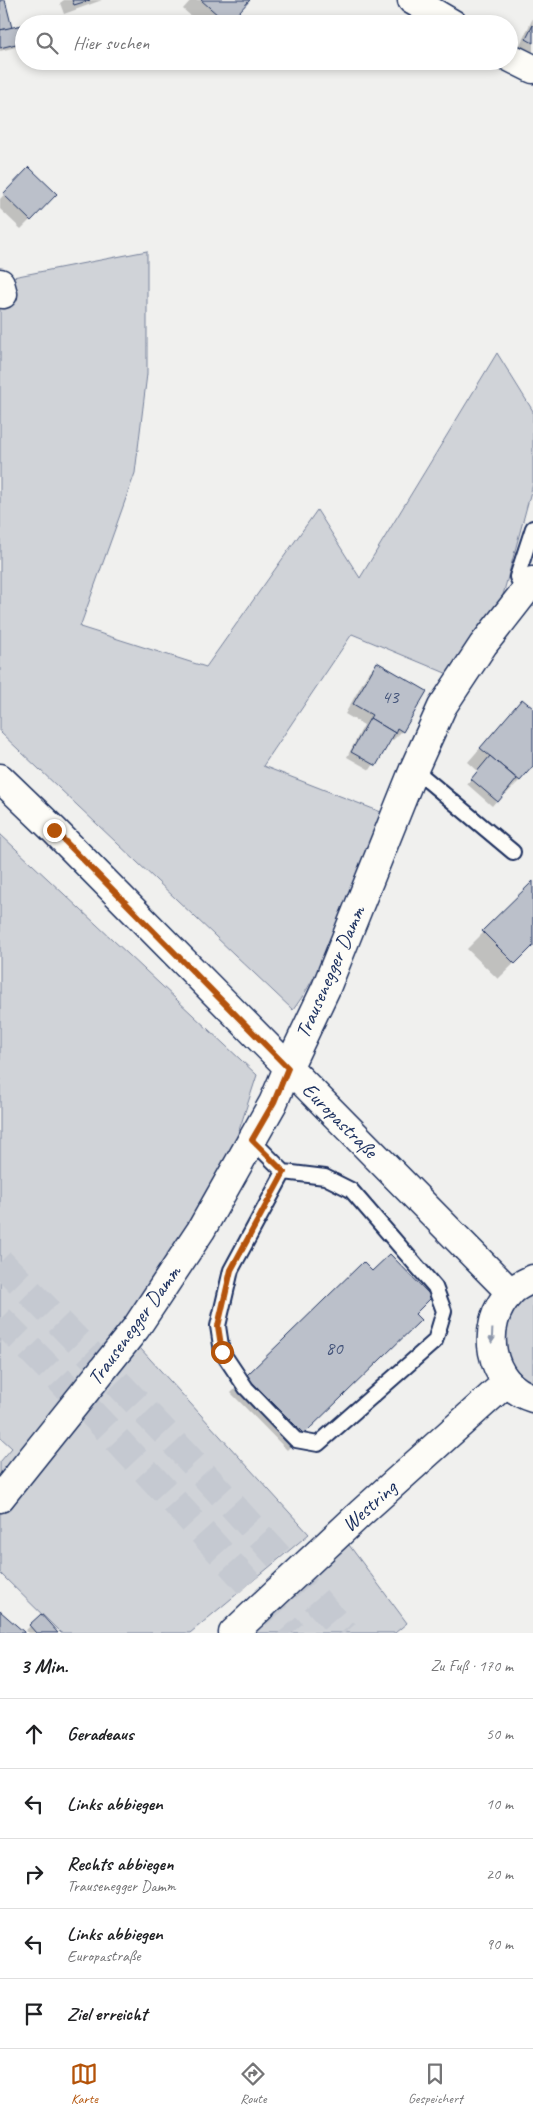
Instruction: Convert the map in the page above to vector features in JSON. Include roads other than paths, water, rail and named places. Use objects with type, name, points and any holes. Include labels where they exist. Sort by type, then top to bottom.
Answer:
[{"type":"street","points":[[412,0],[438,15]]},
{"type":"street","points":[[518,62],[533,69]]},
{"type":"street","name":"Trausenegger Damm","points":[[0,1498],[136,1328],[201,1230],[274,1102],[338,960],[414,769],[442,707],[483,645],[528,586]]},
{"type":"street","name":"Europastraße","points":[[0,778],[54,830],[510,1292]]},
{"type":"street","points":[[533,1279],[510,1292],[496,1313],[490,1337],[494,1361],[507,1382],[526,1396],[533,1398]]},
{"type":"street","name":"Westring","points":[[233,1633],[361,1513],[507,1382]]},
{"type":"lane","points":[[528,586],[517,577],[533,528]]},
{"type":"lane","points":[[414,769],[513,852]]},
{"type":"lane","points":[[252,1140],[284,1172],[325,1177],[351,1190],[435,1287],[444,1311],[435,1342],[318,1444],[296,1440],[246,1388],[222,1352],[218,1326],[231,1270],[284,1172]]},
{"type":"tunnel","points":[[0,1262],[176,1444],[345,1633]]},
{"type":"tunnel","points":[[0,1319],[149,1474],[292,1633]]}]
